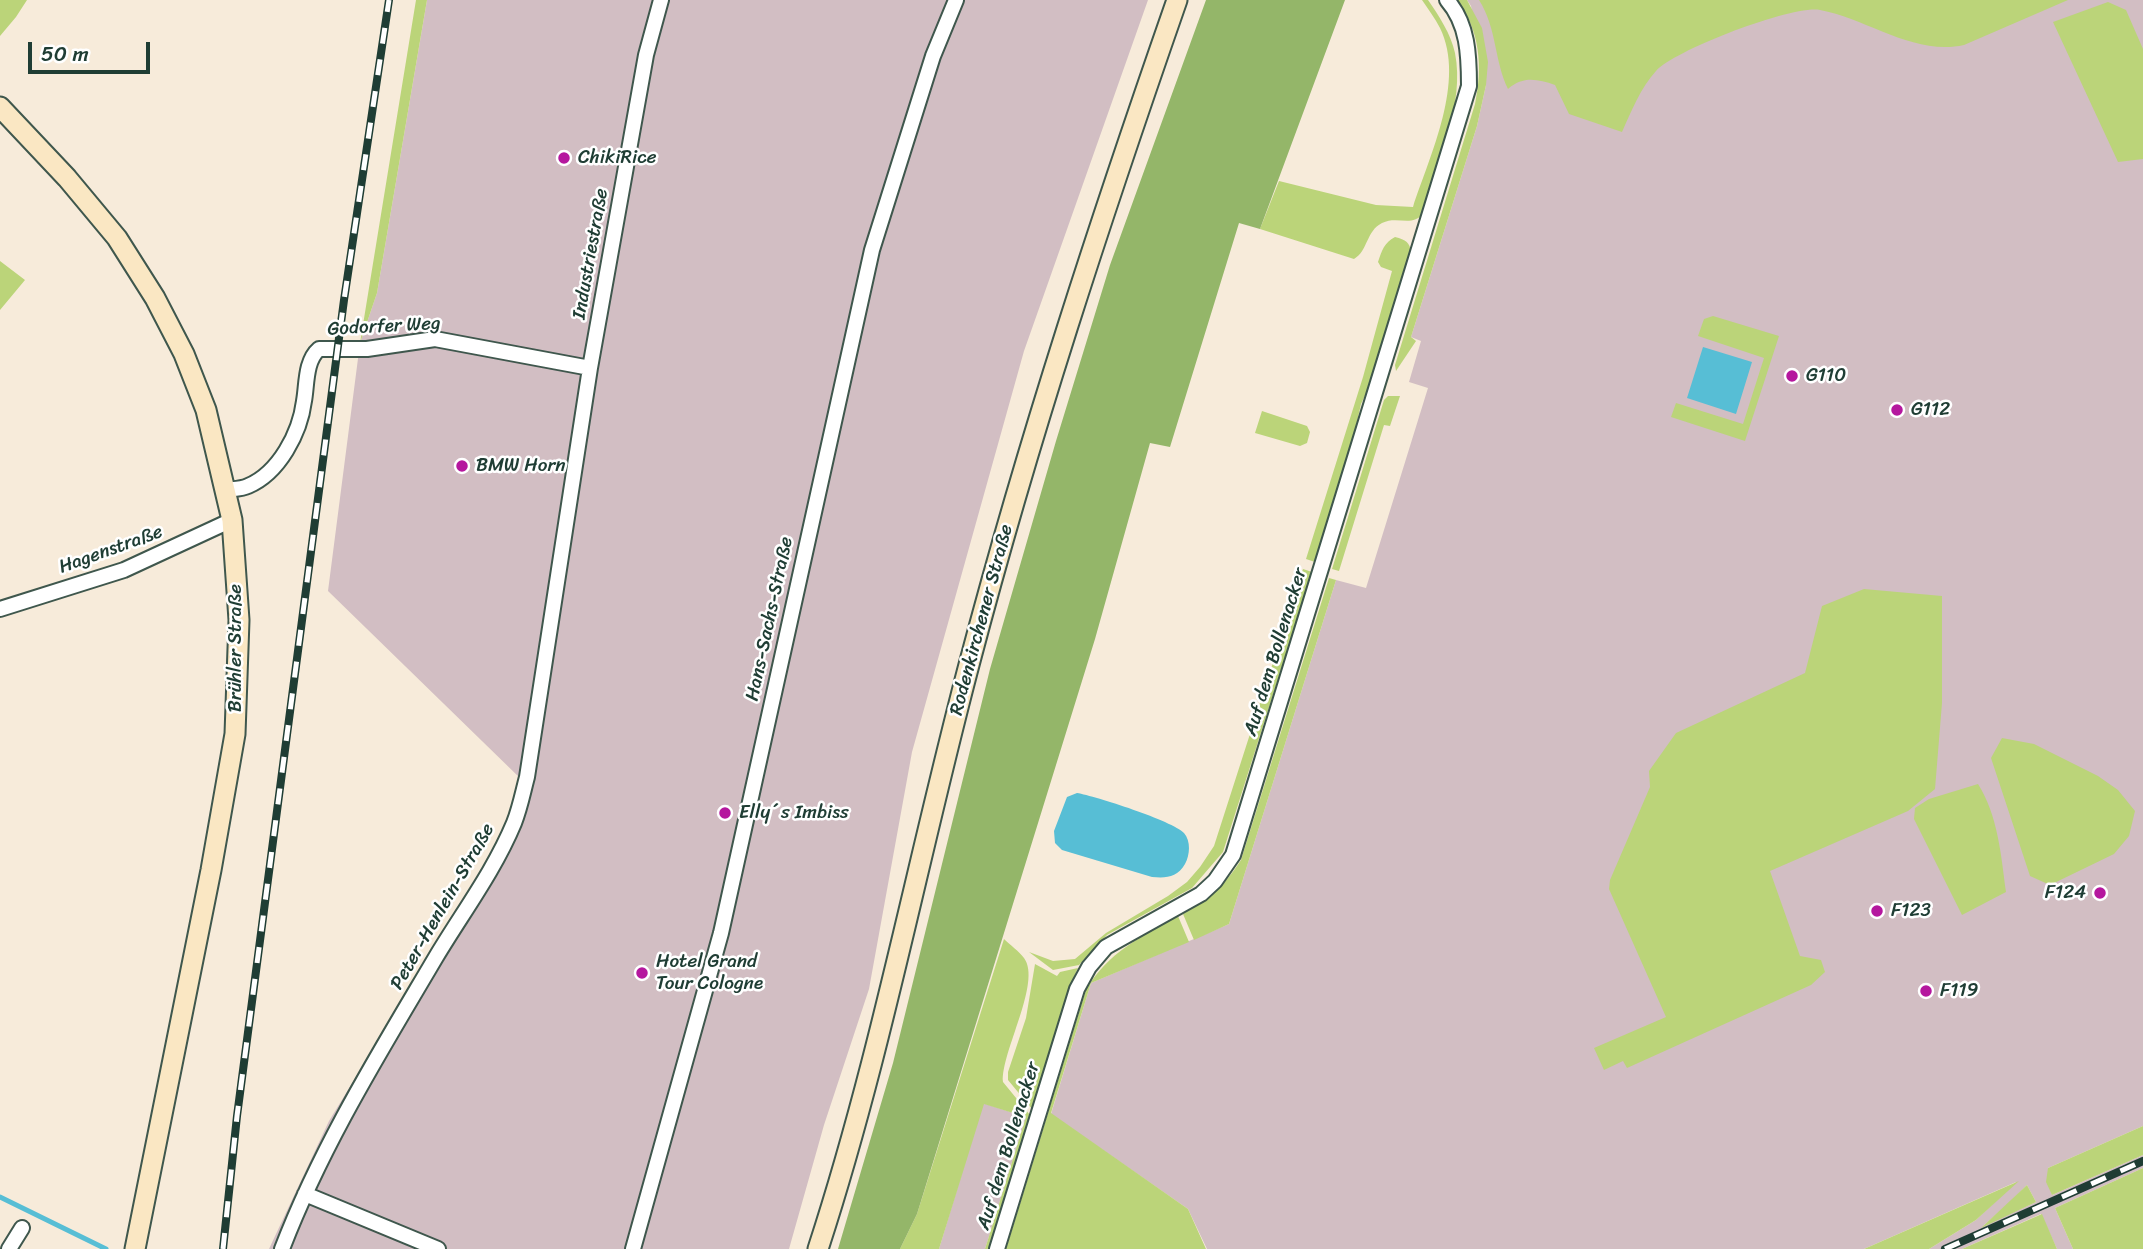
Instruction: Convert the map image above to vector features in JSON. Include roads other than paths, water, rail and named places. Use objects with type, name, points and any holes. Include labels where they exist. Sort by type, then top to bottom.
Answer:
[{"type":"main road","name":"Rodenkirchener Straße","points":[[818,1249],[846,1160],[970,661],[1035,431],[1105,208],[1177,0]]},
{"type":"main road","name":"Brühler Straße","points":[[0,107],[67,178],[117,239],[155,298],[184,354],[206,411],[232,520],[239,620],[235,734],[209,883],[135,1249]]},
{"type":"street","name":"Industriestraße","points":[[567,518],[590,368],[646,55],[661,0]]},
{"type":"street","name":"Hans-Sachs-Straße","points":[[633,1249],[721,933],[872,250],[933,56],[956,0]]},
{"type":"street","name":"Auf dem Bollenacker","points":[[997,1249],[1077,989],[1088,967],[1106,947],[1200,894],[1215,881],[1233,855],[1469,86],[1469,48],[1455,10],[1447,0]]},
{"type":"street","name":"Godorfer Weg","points":[[226,490],[248,486],[268,472],[290,445],[304,406],[311,360],[319,349],[367,349],[435,339],[590,368]]},
{"type":"street","name":"Peter-Henlein-Straße","points":[[282,1249],[343,1114],[493,866],[515,821],[527,777],[567,518]]},
{"type":"street","name":"Hagenstraße","points":[[0,609],[124,570],[232,520]]},
{"type":"street","points":[[305,1194],[438,1249]]},
{"type":"street","points":[[9,1249],[22,1228]]},
{"type":"water","points":[[1703,347],[1752,362],[1736,414],[1687,398]]},
{"type":"water","points":[[1077,793],[1150,816],[1184,833],[1189,848],[1182,869],[1171,876],[1152,877],[1062,850],[1055,843],[1054,831],[1067,797]]},
{"type":"waterway","points":[[0,1197],[106,1249]]},
{"type":"railway","points":[[223,1249],[237,1116],[344,300],[389,0]]},
{"type":"railway","points":[[1945,1249],[2143,1161]]},
{"type":"place","name":"ChikiRice","points":[[564,158]]},
{"type":"place","name":"G110","points":[[1792,376]]},
{"type":"place","name":"G112","points":[[1897,410]]},
{"type":"place","name":"BMW Horn","points":[[462,466]]},
{"type":"place","name":"Elly´s Imbiss","points":[[725,813]]},
{"type":"place","name":"F124","points":[[2100,893]]},
{"type":"place","name":"F123","points":[[1877,911]]},
{"type":"place","name":"Hotel Grand Tour Cologne","points":[[642,973]]},
{"type":"place","name":"F119","points":[[1926,991]]}]
